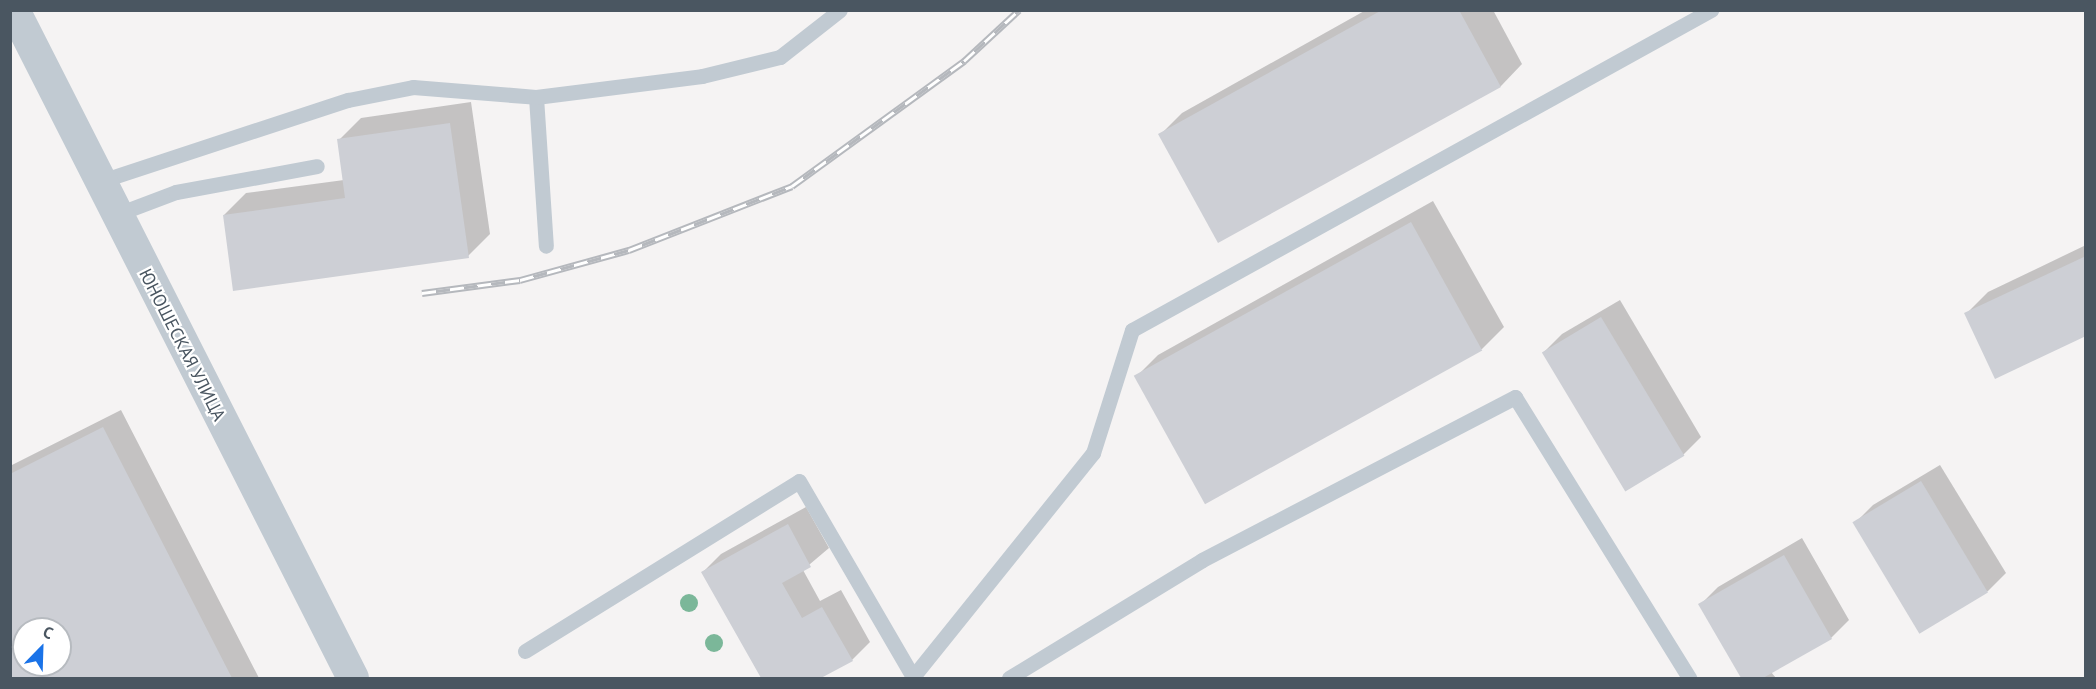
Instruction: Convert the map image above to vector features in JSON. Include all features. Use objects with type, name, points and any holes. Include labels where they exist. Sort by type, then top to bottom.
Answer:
[{"type":"street","name":"ЮНОШЕСКАЯ УЛИЦА","points":[[14,10],[98,182],[353,678]]},
{"type":"lane","points":[[98,182],[348,100],[413,87],[536,97],[702,76],[780,57],[840,10]]},
{"type":"lane","points":[[525,651],[799,481],[912,677],[1093,453],[1132,330],[1711,10]]},
{"type":"lane","points":[[536,97],[546,246]]},
{"type":"lane","points":[[115,215],[176,192],[317,166]]},
{"type":"lane","points":[[1009,678],[1202,560],[1515,397],[1689,678]]},
{"type":"building","points":[[1382,10],[1459,10],[1501,87],[1218,243],[1158,134]]},
{"type":"building","points":[[450,123],[469,258],[233,291],[223,215],[345,198],[337,139]]},
{"type":"building","points":[[1411,222],[1482,351],[1205,504],[1134,376]]},
{"type":"building","points":[[2086,256],[2086,336],[1995,379],[1964,313]]},
{"type":"building","points":[[1601,317],[1684,456],[1625,491],[1542,353]]},
{"type":"building","points":[[103,427],[232,678],[10,678],[10,474]]},
{"type":"building","points":[[1921,481],[1988,592],[1919,634],[1852,522]]},
{"type":"building","points":[[788,524],[811,567],[782,583],[802,618],[822,607],[853,661],[821,678],[761,678],[701,572]]},
{"type":"building","points":[[1784,555],[1832,639],[1763,678],[1741,678],[1698,604]]},
{"type":"railway","points":[[422,293],[520,280],[629,250],[792,186],[964,61],[1019,10]]}]
